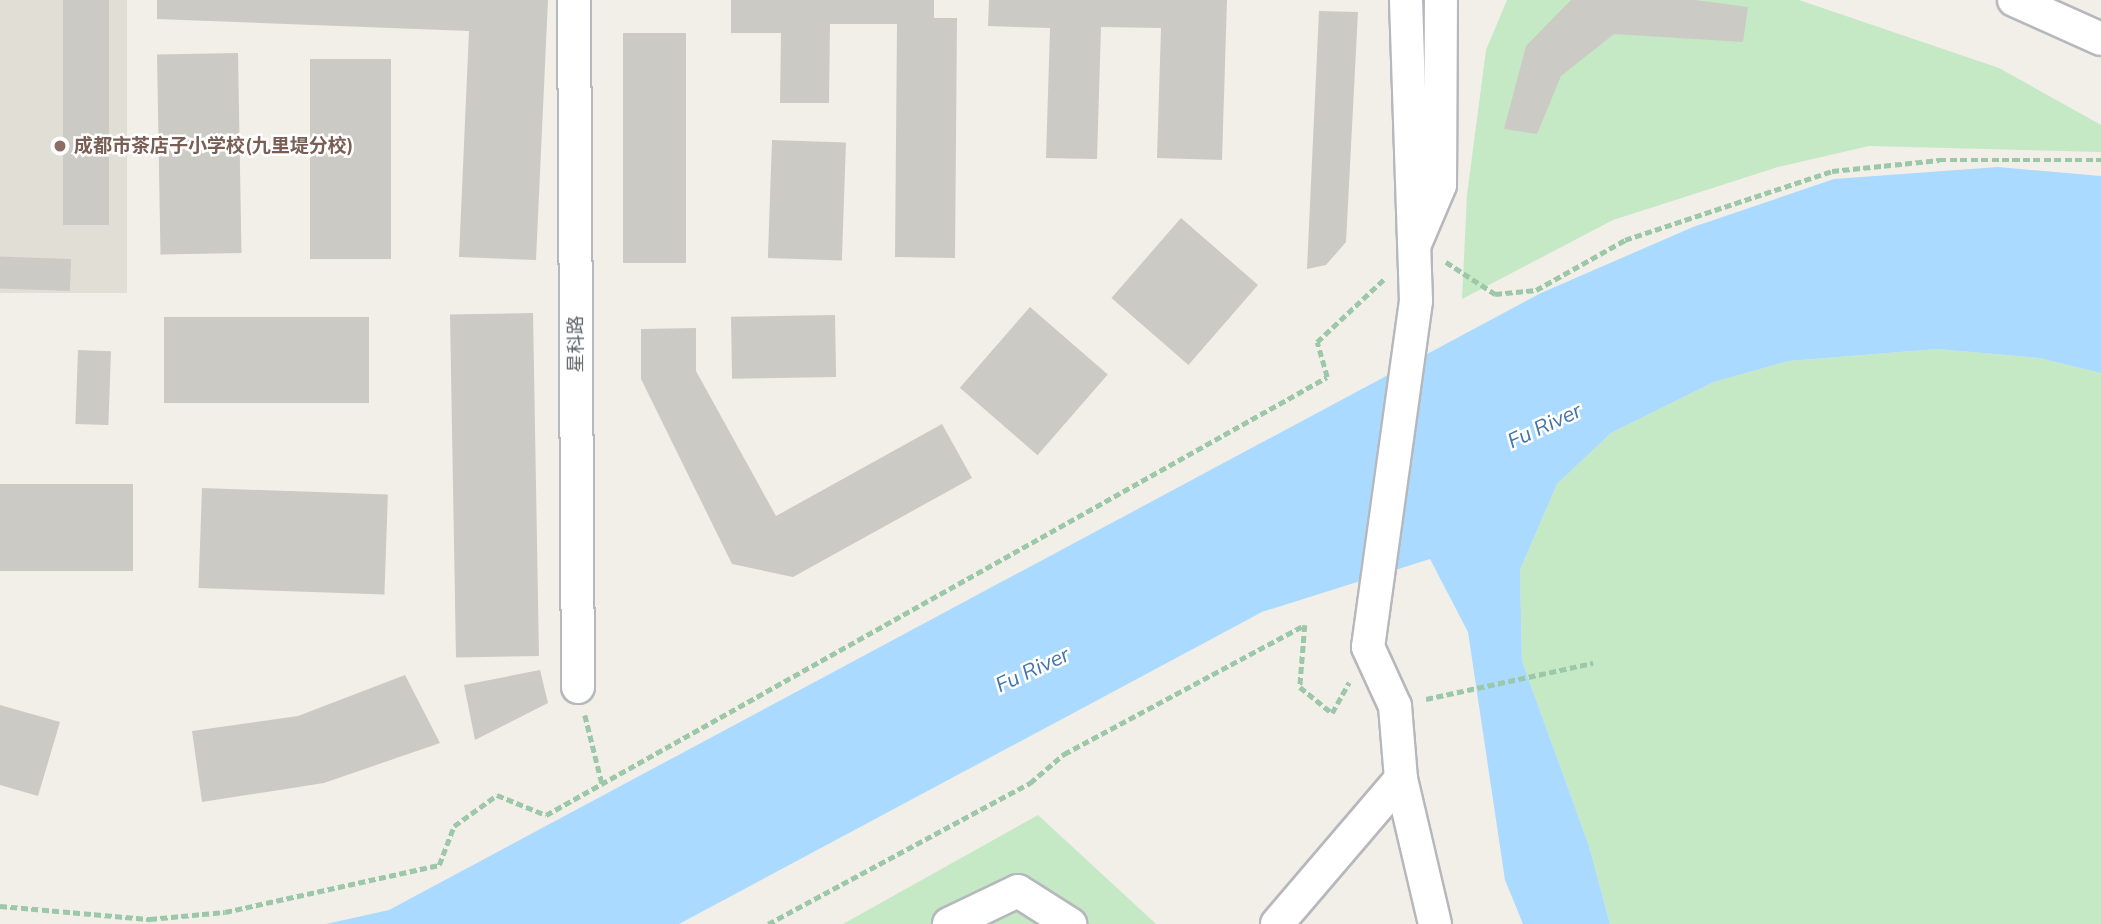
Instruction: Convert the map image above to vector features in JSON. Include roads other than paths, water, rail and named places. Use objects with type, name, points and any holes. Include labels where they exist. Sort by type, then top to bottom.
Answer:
[{"type":"street","name":"星科路","points":[[574,0],[578,687]]},
{"type":"street","points":[[1406,0],[1410,255],[1416,302],[1368,647],[1395,706],[1401,779],[1435,924]]},
{"type":"street","points":[[1410,255],[1440,185],[1441,0]]},
{"type":"street","points":[[2014,0],[2101,39]]},
{"type":"street","points":[[1277,924],[1401,779]]},
{"type":"street","points":[[949,924],[1018,891],[1070,924]]},
{"type":"water","name":"Fu River","points":[[1998,167],[2101,176],[2101,373],[2039,358],[1937,349],[1789,361],[1714,382],[1611,433],[1557,484],[1520,570],[1522,661],[1589,846],[1610,924],[1523,924],[1505,880],[1468,632],[1430,559],[1262,612],[679,924],[326,924],[389,910],[1541,293],[1693,227],[1834,179]]},
{"type":"place","name":"成都市茶店子小学校(九里堤分校)","points":[[60,146]]}]
